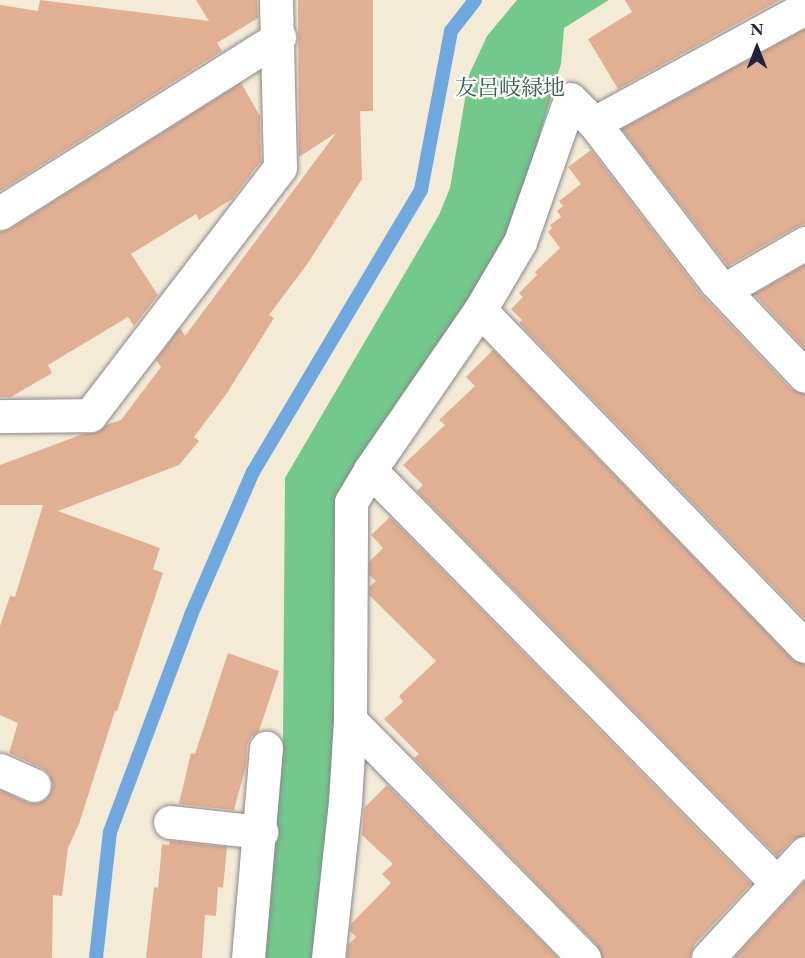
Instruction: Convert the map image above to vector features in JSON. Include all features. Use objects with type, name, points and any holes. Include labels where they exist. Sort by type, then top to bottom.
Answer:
[{"type":"street","points":[[0,416],[90,415],[280,167],[279,37],[276,0]]},
{"type":"street","points":[[594,123],[805,8]]},
{"type":"street","points":[[0,213],[279,37]]},
{"type":"street","points":[[328,958],[345,802],[350,720],[351,502],[370,470],[480,310],[520,242],[570,99],[594,123],[724,290],[805,376]]},
{"type":"street","points":[[724,290],[805,243]]},
{"type":"street","points":[[480,310],[805,646]]},
{"type":"street","points":[[370,470],[777,883]]},
{"type":"street","points":[[350,720],[584,958]]},
{"type":"street","points":[[248,958],[261,832],[266,748]]},
{"type":"street","points":[[0,770],[34,785]]},
{"type":"street","points":[[170,822],[261,832]]},
{"type":"street","points":[[708,958],[805,853]]},
{"type":"green space","name":"友呂岐緑地","points":[[517,0],[609,0],[564,28],[561,64],[516,213],[478,290],[366,450],[320,958],[265,958],[283,738],[285,478],[439,215],[450,188],[469,75],[487,36]]},
{"type":"building","points":[[40,0],[209,21],[196,0],[257,0],[258,18],[217,43],[222,51],[0,191],[0,5],[38,11]]},
{"type":"building","points":[[298,0],[373,0],[373,111],[360,111],[362,179],[308,263],[269,315],[274,318],[227,393],[194,437],[199,441],[179,465],[58,511],[160,548],[153,569],[163,573],[79,824],[68,848],[62,896],[53,895],[52,958],[0,958],[0,790],[26,802],[37,804],[51,793],[53,784],[49,774],[42,768],[9,753],[18,723],[0,715],[0,626],[10,596],[15,597],[43,505],[0,505],[0,465],[83,434],[98,432],[106,425],[121,420],[161,367],[156,360],[180,328],[185,336],[336,133],[299,157]]},
{"type":"building","points":[[625,0],[780,0],[618,89],[588,39],[632,12]]},
{"type":"building","points":[[805,29],[805,224],[728,266],[622,129]]},
{"type":"building","points":[[241,83],[260,116],[261,161],[232,199],[199,220],[196,214],[131,254],[158,295],[134,326],[128,317],[48,365],[52,373],[11,397],[0,397],[0,232],[10,229]]},
{"type":"building","points":[[591,150],[702,295],[791,389],[805,394],[805,619],[519,323],[522,320],[511,309],[523,297],[519,293],[537,275],[535,272],[560,248],[548,232],[552,228],[550,225],[561,217],[557,211],[563,206],[559,201],[581,184],[568,167]]},
{"type":"building","points":[[805,265],[805,349],[754,294]]},
{"type":"building","points":[[493,350],[792,659],[805,664],[805,835],[792,840],[777,856],[417,491],[423,485],[403,465],[445,425],[439,420],[475,386],[466,377]]},
{"type":"building","points":[[390,517],[751,884],[694,945],[690,958],[602,958],[597,945],[414,758],[419,754],[384,719],[403,702],[399,696],[436,661],[369,595],[369,587],[376,581],[369,575],[369,562],[383,548],[371,535]]},
{"type":"building","points":[[228,653],[279,671],[259,731],[251,737],[247,746],[246,766],[234,810],[179,804],[191,753],[195,754]]},
{"type":"building","points":[[387,785],[558,958],[347,958],[348,945],[356,937],[350,931],[351,924],[391,883],[382,874],[393,864],[362,835],[364,808]]},
{"type":"building","points":[[170,841],[227,847],[223,888],[218,887],[216,916],[205,915],[202,958],[146,958],[154,887],[158,888],[162,844],[169,845]]},
{"type":"building","points":[[805,881],[805,958],[734,958]]},
{"type":"waterway","points":[[96,958],[110,832],[191,615],[253,472],[421,190],[451,31],[475,0]]}]
